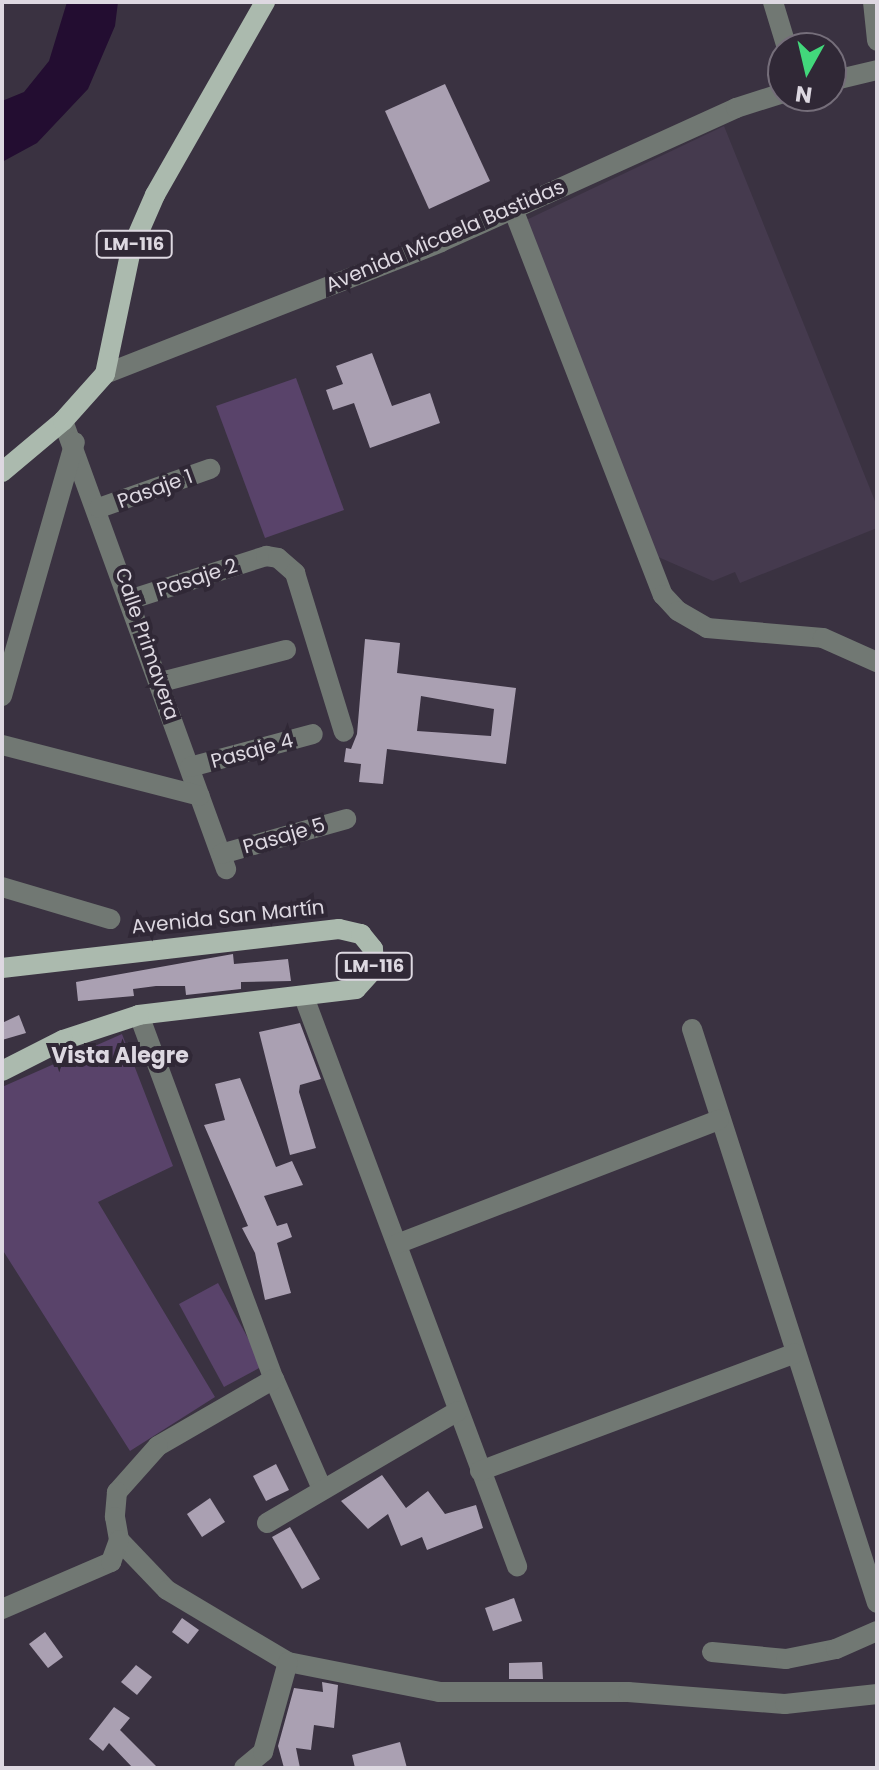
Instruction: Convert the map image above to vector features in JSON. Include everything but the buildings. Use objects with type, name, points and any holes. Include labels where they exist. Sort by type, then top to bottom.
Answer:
[{"type":"main road","name":"LM-116","points":[[2,472],[63,421],[105,374],[131,250],[155,195],[265,2]]},
{"type":"main road","name":"Avenida San Martín","points":[[2,968],[339,929],[361,934],[373,949],[374,969],[367,982],[356,989],[139,1015],[63,1040],[2,1071]]},
{"type":"street","points":[[773,2],[782,32]]},
{"type":"street","points":[[873,2],[877,41]]},
{"type":"street","points":[[847,77],[877,70]]},
{"type":"street","name":"Avenida Micaela Bastidas","points":[[105,374],[513,209],[736,108],[767,98]]},
{"type":"street","points":[[513,209],[663,595],[678,611],[707,628],[823,638],[877,662]]},
{"type":"street","name":"Calle Primavera","points":[[63,421],[75,442],[224,862]]},
{"type":"street","points":[[2,696],[75,442]]},
{"type":"street","name":"Pasaje 1","points":[[99,508],[210,469]]},
{"type":"street","name":"Pasaje 2","points":[[132,599],[262,558],[278,558],[295,573],[344,732]]},
{"type":"street","points":[[161,682],[286,650]]},
{"type":"street","name":"Pasaje 4","points":[[190,767],[313,734]]},
{"type":"street","points":[[2,745],[200,796]]},
{"type":"street","name":"Pasaje 5","points":[[224,862],[346,819]]},
{"type":"street","points":[[2,887],[110,919]]},
{"type":"street","points":[[304,997],[517,1566]]},
{"type":"street","points":[[139,1015],[274,1379],[322,1489]]},
{"type":"street","points":[[692,1029],[877,1603]]},
{"type":"street","points":[[397,1244],[719,1120]]},
{"type":"street","points":[[480,1471],[795,1353]]},
{"type":"street","points":[[2,1609],[111,1562],[119,1540],[117,1492],[130,1472],[158,1446],[274,1379]]},
{"type":"street","points":[[267,1523],[458,1411]]},
{"type":"street","points":[[119,1540],[167,1590],[288,1662],[439,1692],[628,1692],[829,1702],[877,1694]]},
{"type":"street","points":[[712,1652],[786,1659],[836,1649],[877,1631]]},
{"type":"street","points":[[244,1768],[263,1752],[288,1662]]},
{"type":"shaded area","points":[[67,2],[118,2],[115,26],[88,89],[37,143],[2,162],[2,101],[24,92],[49,61]]},
{"type":"shaded area","points":[[724,126],[877,506],[877,528],[740,583],[735,572],[713,581],[656,556],[522,222]]},
{"type":"shaded area","points":[[296,378],[344,510],[265,538],[216,406]]},
{"type":"shaded area","points":[[122,1034],[173,1166],[98,1202],[215,1397],[130,1451],[2,1249],[2,1087]]},
{"type":"shaded area","points":[[218,1283],[263,1366],[224,1387],[179,1304]]},
{"type":"district","name":"Vista Alegre","points":[[120,1056]]}]
